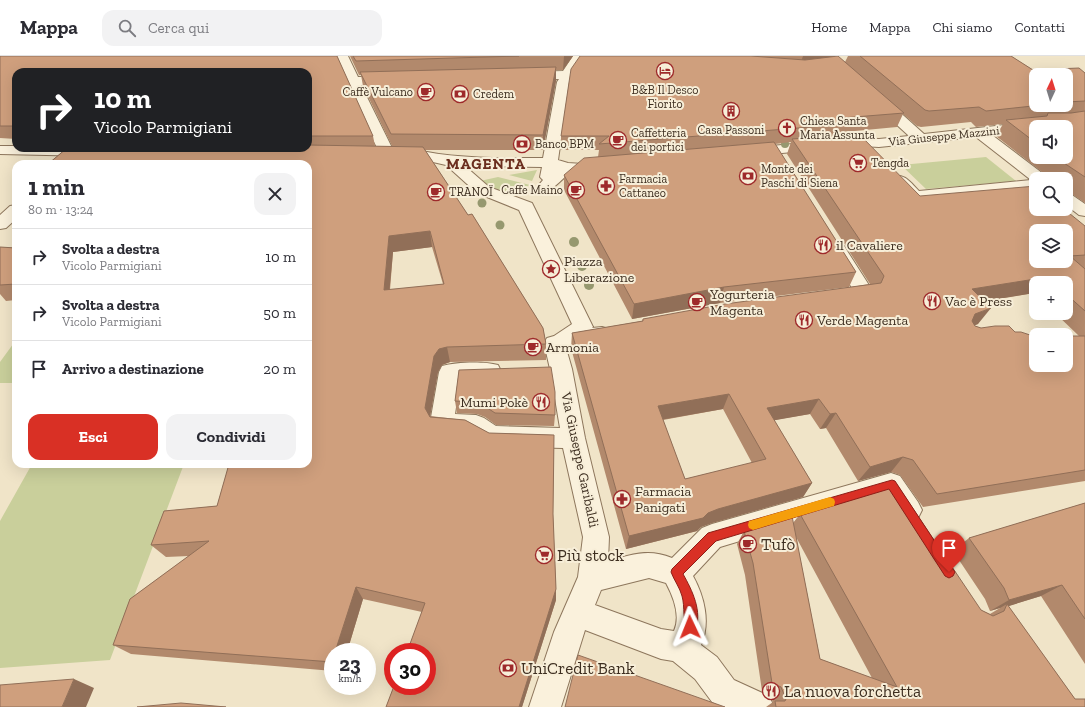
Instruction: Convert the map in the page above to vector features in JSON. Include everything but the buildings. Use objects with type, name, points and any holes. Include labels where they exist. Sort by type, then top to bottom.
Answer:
[{"type":"street","points":[[342,56],[388,156]]},
{"type":"street","points":[[512,76],[591,62]]},
{"type":"street","points":[[546,186],[552,159],[563,82],[574,64]]},
{"type":"street","points":[[354,81],[402,79]]},
{"type":"street","points":[[867,91],[921,139]]},
{"type":"street","name":"Via Giuseppe Mazzini","points":[[734,153],[778,157],[862,142],[879,143],[921,139],[1085,120]]},
{"type":"street","points":[[980,133],[1031,172]]},
{"type":"street","points":[[862,142],[915,196],[1029,185]]},
{"type":"street","points":[[0,150],[12,150]]},
{"type":"street","points":[[70,160],[79,152]]},
{"type":"street","points":[[373,156],[552,159],[567,168]]},
{"type":"street","points":[[451,157],[483,190],[526,207],[583,328],[554,343]]},
{"type":"street","points":[[526,207],[546,186],[567,168],[590,166]]},
{"type":"street","points":[[1073,203],[1085,211]]},
{"type":"street","points":[[0,224],[12,214]]},
{"type":"street","points":[[826,298],[872,294],[829,237]]},
{"type":"street","points":[[554,343],[616,331]]},
{"type":"street","name":"Via Giuseppe Garibaldi","points":[[554,343],[561,369],[573,438],[596,537],[592,578],[577,613]]},
{"type":"street","points":[[537,370],[561,369]]},
{"type":"street","points":[[514,370],[450,372],[442,423],[476,425],[491,436],[573,438]]},
{"type":"street","points":[[676,572],[712,537],[892,484],[922,531]]},
{"type":"street","points":[[592,578],[649,565],[662,567],[676,572],[687,594],[691,617],[690,636],[680,647]]},
{"type":"street","points":[[545,707],[561,654],[577,613],[661,644],[680,647],[706,668],[723,691],[758,707]]},
{"type":"green space","points":[[986,157],[1016,181],[926,189],[901,165]]},
{"type":"green space","points":[[537,170],[532,181],[509,175]]},
{"type":"green space","points":[[498,177],[530,185],[517,190],[504,191],[492,188],[480,181]]},
{"type":"green space","points":[[12,346],[12,383],[0,383],[0,362]]},
{"type":"green space","points":[[30,468],[182,468],[110,660],[0,668],[0,521]]},
{"type":"slow traffic","points":[[753,525],[830,502]]},
{"type":"place","name":"B&B Il Desco Fiorito","points":[[665,71]]},
{"type":"place","name":"Caffè Vulcano","points":[[426,92]]},
{"type":"place","name":"Credem","points":[[460,94]]},
{"type":"place","name":"Casa Passoni","points":[[731,111]]},
{"type":"place","name":"Chiesa Santa Maria Assunta","points":[[787,128]]},
{"type":"place","name":"Caffetteria dei portici","points":[[618,140]]},
{"type":"place","name":"Banco BPM","points":[[522,144]]},
{"type":"place","name":"Tengda","points":[[858,163]]},
{"type":"place","name":"Monte dei Paschi di Siena","points":[[748,176]]},
{"type":"place","name":"Farmacia Cattaneo","points":[[606,186]]},
{"type":"place","name":"Caffe Maino","points":[[576,190]]},
{"type":"place","name":"TRANOÏ","points":[[436,192]]},
{"type":"place","name":"il Cavaliere","points":[[823,245]]},
{"type":"place","name":"Piazza Liberazione","points":[[551,269]]},
{"type":"place","name":"Vac è Press","points":[[932,301]]},
{"type":"place","name":"Yogurteria Magenta","points":[[697,302]]},
{"type":"place","name":"Verde Magenta","points":[[804,320]]},
{"type":"place","name":"Armonia","points":[[533,347]]},
{"type":"place","name":"Mumi Pokè","points":[[541,402]]},
{"type":"place","name":"Farmacia Panigati","points":[[622,499]]},
{"type":"place","name":"Tufò","points":[[748,544]]},
{"type":"place","name":"Più stock","points":[[544,555]]},
{"type":"place","name":"UniCredit Bank","points":[[508,668]]},
{"type":"place","name":"La nuova forchetta","points":[[771,691]]},
{"type":"district","name":"MAGENTA","points":[[486,164]]},
{"type":"route","points":[[690,627],[691,617],[687,594],[676,572],[712,537],[892,484],[949,572]]}]
